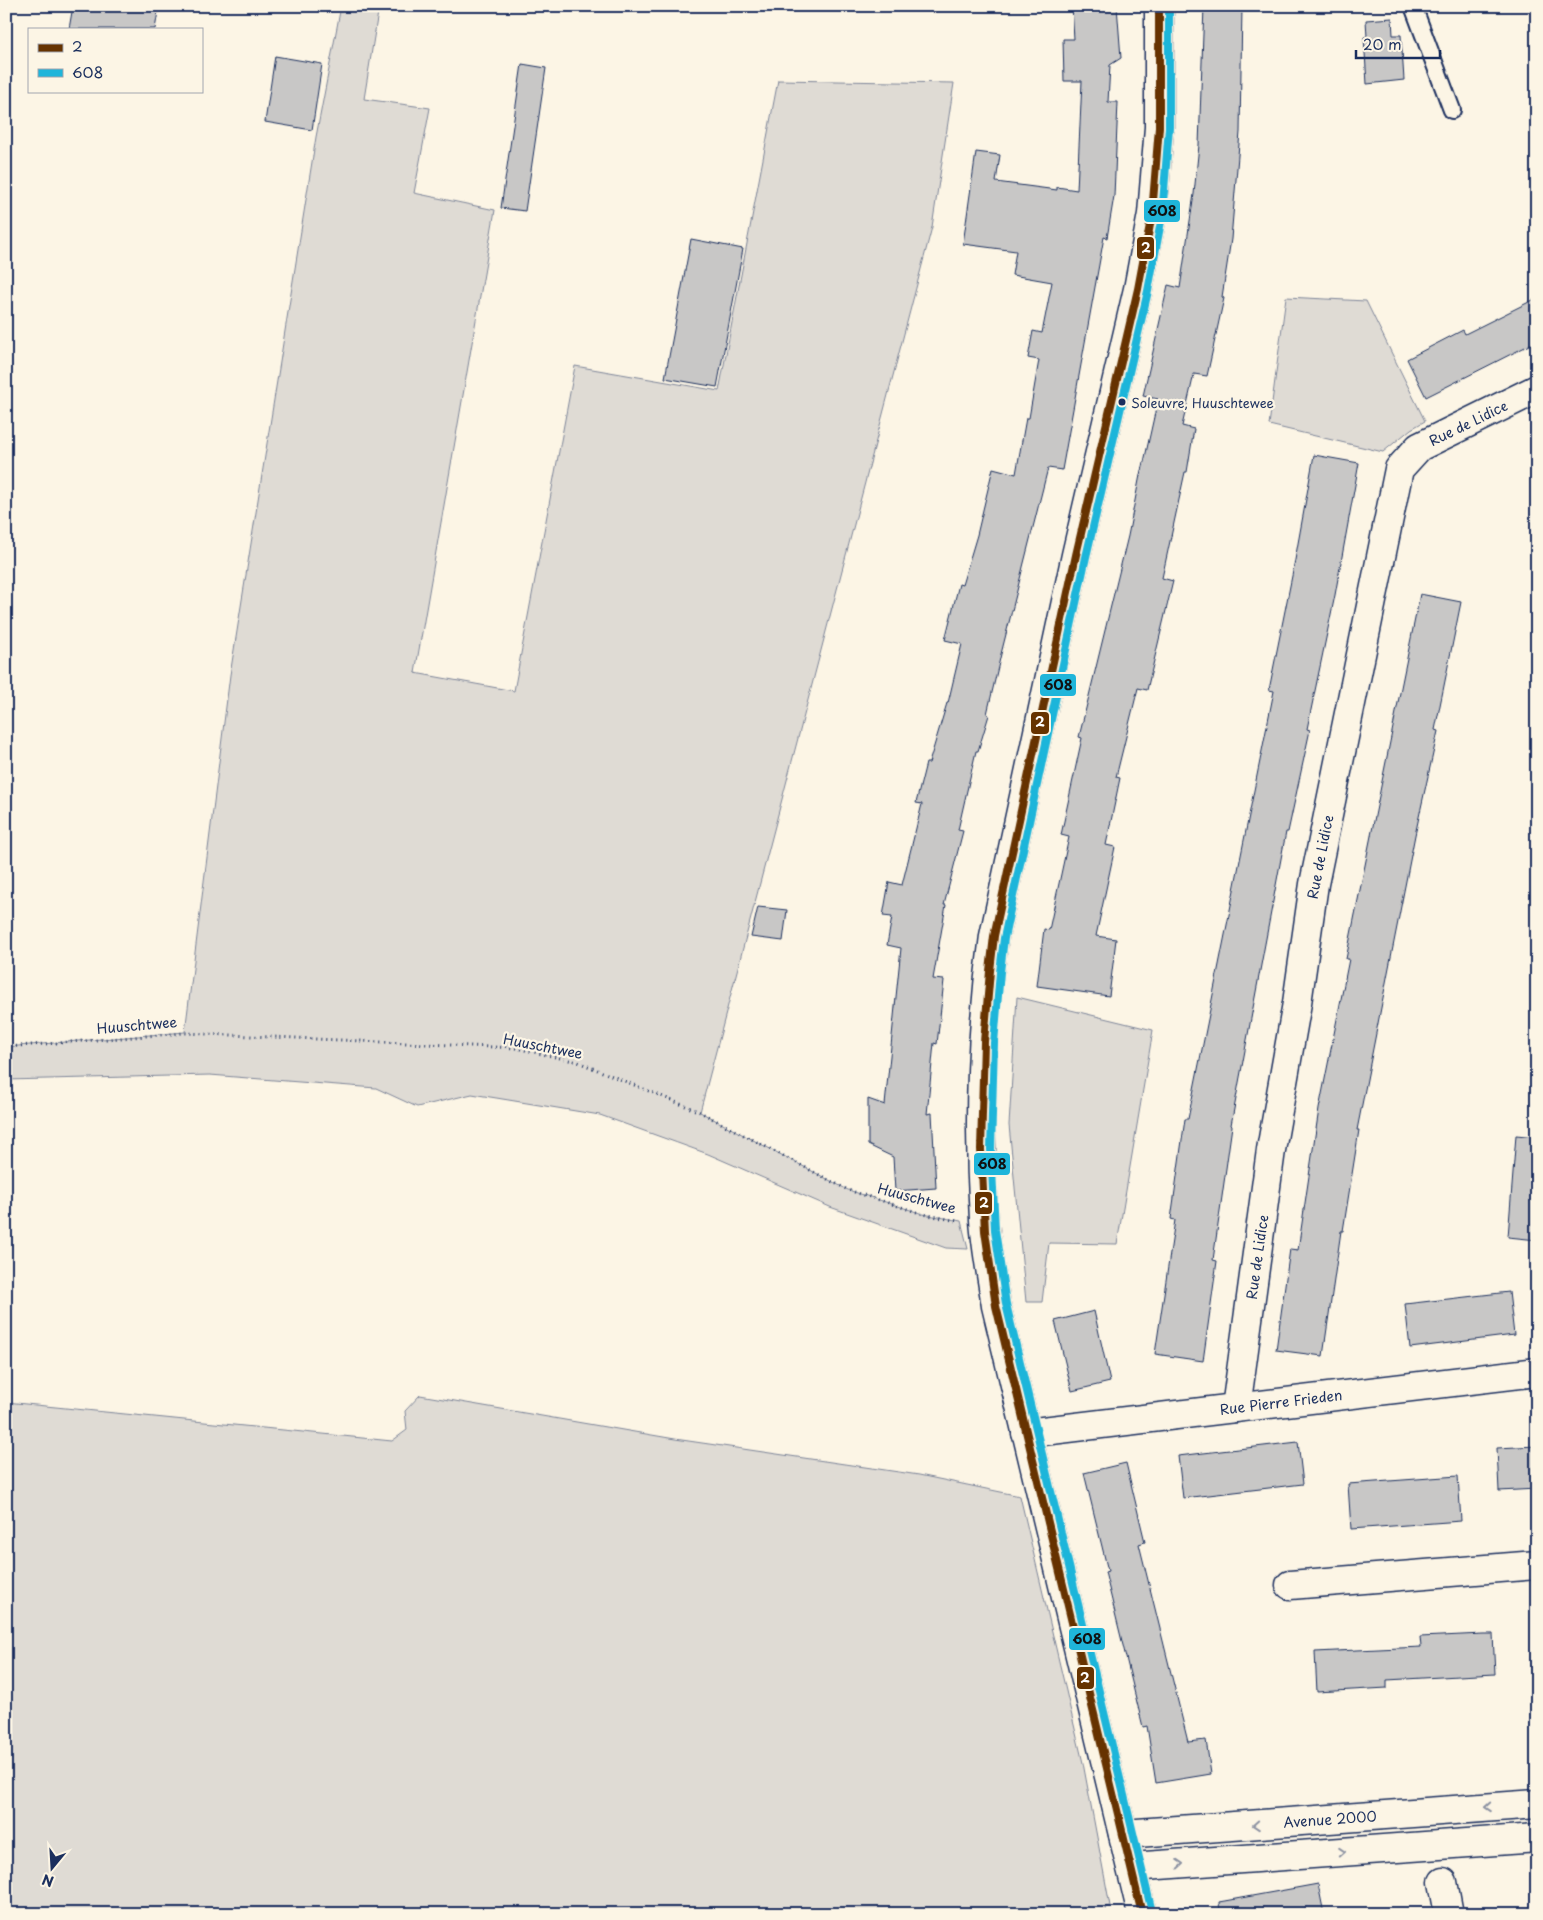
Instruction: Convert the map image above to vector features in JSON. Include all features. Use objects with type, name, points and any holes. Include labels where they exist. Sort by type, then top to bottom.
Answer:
[{"type":"street","points":[[1142,1914],[996,1306],[984,1222],[981,1140],[987,988],[994,936],[1076,555],[1138,289],[1152,214],[1159,128],[1159,6]]},
{"type":"street","name":"Rue de Lidice","points":[[1236,1408],[1271,1150],[1297,1003],[1314,884],[1400,469],[1419,447],[1537,389]]},
{"type":"street","name":"Rue Pierre Frieden","points":[[1026,1433],[1537,1372]]},
{"type":"street","points":[[1290,1585],[1537,1565]]},
{"type":"street","name":"Avenue 2000","points":[[1124,1834],[1537,1804]]},
{"type":"street","points":[[1131,1867],[1537,1838]]},
{"type":"street","points":[[1443,1882],[1449,1914]]},
{"type":"lane","points":[[1413,6],[1452,110]]},
{"type":"path","name":"Huuschtwee","points":[[6,1047],[185,1033],[515,1048],[578,1062],[700,1112],[848,1190],[923,1214],[961,1221],[984,1222]]},
{"type":"shaded area","points":[[341,6],[379,6],[364,99],[430,108],[414,193],[495,210],[415,673],[514,691],[575,366],[719,391],[778,80],[954,83],[932,227],[700,1112],[848,1190],[923,1214],[961,1221],[968,1249],[946,1248],[830,1207],[708,1154],[600,1115],[472,1094],[417,1107],[376,1088],[210,1075],[6,1080],[6,1047],[185,1032],[230,675],[316,137]]},
{"type":"shaded area","points":[[1286,297],[1366,301],[1425,421],[1411,429],[1383,452],[1269,425]]},
{"type":"shaded area","points":[[1017,997],[1153,1030],[1117,1244],[1049,1243],[1042,1302],[1026,1302],[1009,1125]]},
{"type":"shaded area","points":[[420,1395],[675,1439],[919,1475],[1020,1496],[1083,1763],[1110,1906],[1105,1907],[1106,1914],[6,1914],[6,1402],[392,1441],[407,1430],[405,1411]]},
{"type":"building","points":[[73,6],[159,6],[155,28],[69,28]]},
{"type":"building","points":[[1072,6],[1117,6],[1121,58],[1110,65],[1108,102],[1118,102],[1114,196],[1107,238],[1104,237],[1062,470],[1048,468],[1001,654],[987,714],[989,715],[978,751],[976,751],[958,830],[963,831],[944,905],[946,905],[933,979],[944,980],[937,1044],[934,1043],[927,1114],[932,1113],[936,1188],[895,1191],[893,1157],[868,1145],[868,1099],[885,1105],[901,948],[887,945],[892,917],[883,916],[889,882],[902,885],[922,804],[916,803],[926,763],[929,763],[948,703],[962,644],[945,640],[959,584],[962,585],[977,535],[993,468],[1016,474],[1026,418],[1029,418],[1039,360],[1028,358],[1033,331],[1042,333],[1052,282],[1012,275],[1016,251],[963,244],[976,152],[1000,155],[996,182],[1057,190],[1057,187],[1077,190],[1082,81],[1064,81],[1063,39],[1074,39]]},
{"type":"building","points":[[1204,6],[1242,6],[1240,132],[1231,239],[1222,297],[1224,298],[1207,376],[1194,374],[1182,426],[1194,429],[1187,472],[1185,472],[1162,578],[1173,581],[1147,690],[1138,688],[1116,777],[1120,778],[1106,845],[1115,847],[1096,936],[1116,939],[1109,996],[1037,986],[1044,929],[1049,930],[1069,837],[1061,835],[1082,738],[1079,737],[1128,536],[1158,399],[1143,396],[1168,285],[1180,288],[1199,145]]},
{"type":"building","points":[[1392,18],[1393,35],[1401,35],[1404,80],[1367,84],[1364,37],[1367,37],[1366,20]]},
{"type":"building","points":[[275,56],[322,64],[312,130],[265,122]]},
{"type":"building","points":[[522,64],[546,68],[525,211],[501,208]]},
{"type":"building","points":[[691,239],[743,249],[717,387],[665,378]]},
{"type":"building","points":[[1537,298],[1537,341],[1426,397],[1407,359],[1463,330],[1465,334]]},
{"type":"building","points":[[1314,455],[1359,463],[1335,595],[1307,729],[1310,730],[1288,832],[1286,832],[1231,1125],[1213,1260],[1217,1261],[1203,1361],[1155,1354],[1175,1220],[1171,1219],[1185,1119],[1188,1119],[1274,691],[1269,690]]},
{"type":"building","points":[[1420,594],[1461,602],[1435,730],[1438,731],[1415,835],[1357,1130],[1359,1130],[1343,1231],[1341,1231],[1323,1356],[1276,1350],[1290,1249],[1298,1250],[1319,1109],[1349,959],[1346,959]]},
{"type":"building","points":[[758,907],[787,910],[783,941],[751,937]]},
{"type":"building","points":[[1516,1135],[1537,1137],[1537,1240],[1508,1237]]},
{"type":"building","points":[[1509,1292],[1514,1335],[1410,1348],[1405,1304]]},
{"type":"building","points":[[1094,1311],[1110,1382],[1072,1391],[1055,1321]]},
{"type":"building","points":[[1298,1442],[1303,1484],[1183,1498],[1178,1456]]},
{"type":"building","points":[[1537,1446],[1537,1489],[1499,1491],[1497,1448]]},
{"type":"building","points":[[1126,1463],[1145,1542],[1139,1544],[1188,1742],[1206,1740],[1211,1774],[1156,1783],[1147,1726],[1143,1727],[1105,1572],[1108,1571],[1084,1473]]},
{"type":"building","points":[[1458,1476],[1461,1521],[1351,1529],[1348,1484]]},
{"type":"building","points":[[1493,1634],[1495,1674],[1387,1680],[1387,1688],[1317,1692],[1315,1652],[1421,1647],[1420,1637]]},
{"type":"building","points":[[1318,1884],[1324,1914],[1220,1914],[1219,1902]]},
{"type":"transit line","name":"2","points":[[1142,1914],[996,1306],[985,1231],[981,1149],[984,1042],[994,936],[1076,555],[1138,289],[1152,214],[1159,127],[1159,6]]},
{"type":"transit line","name":"608","points":[[1152,1912],[1006,1304],[995,1230],[991,1149],[994,1043],[1004,938],[1086,557],[1148,291],[1162,216],[1169,127],[1169,6]]},
{"type":"place","name":"Soleuvre, Huuschtewee","points":[[1122,402]]}]
